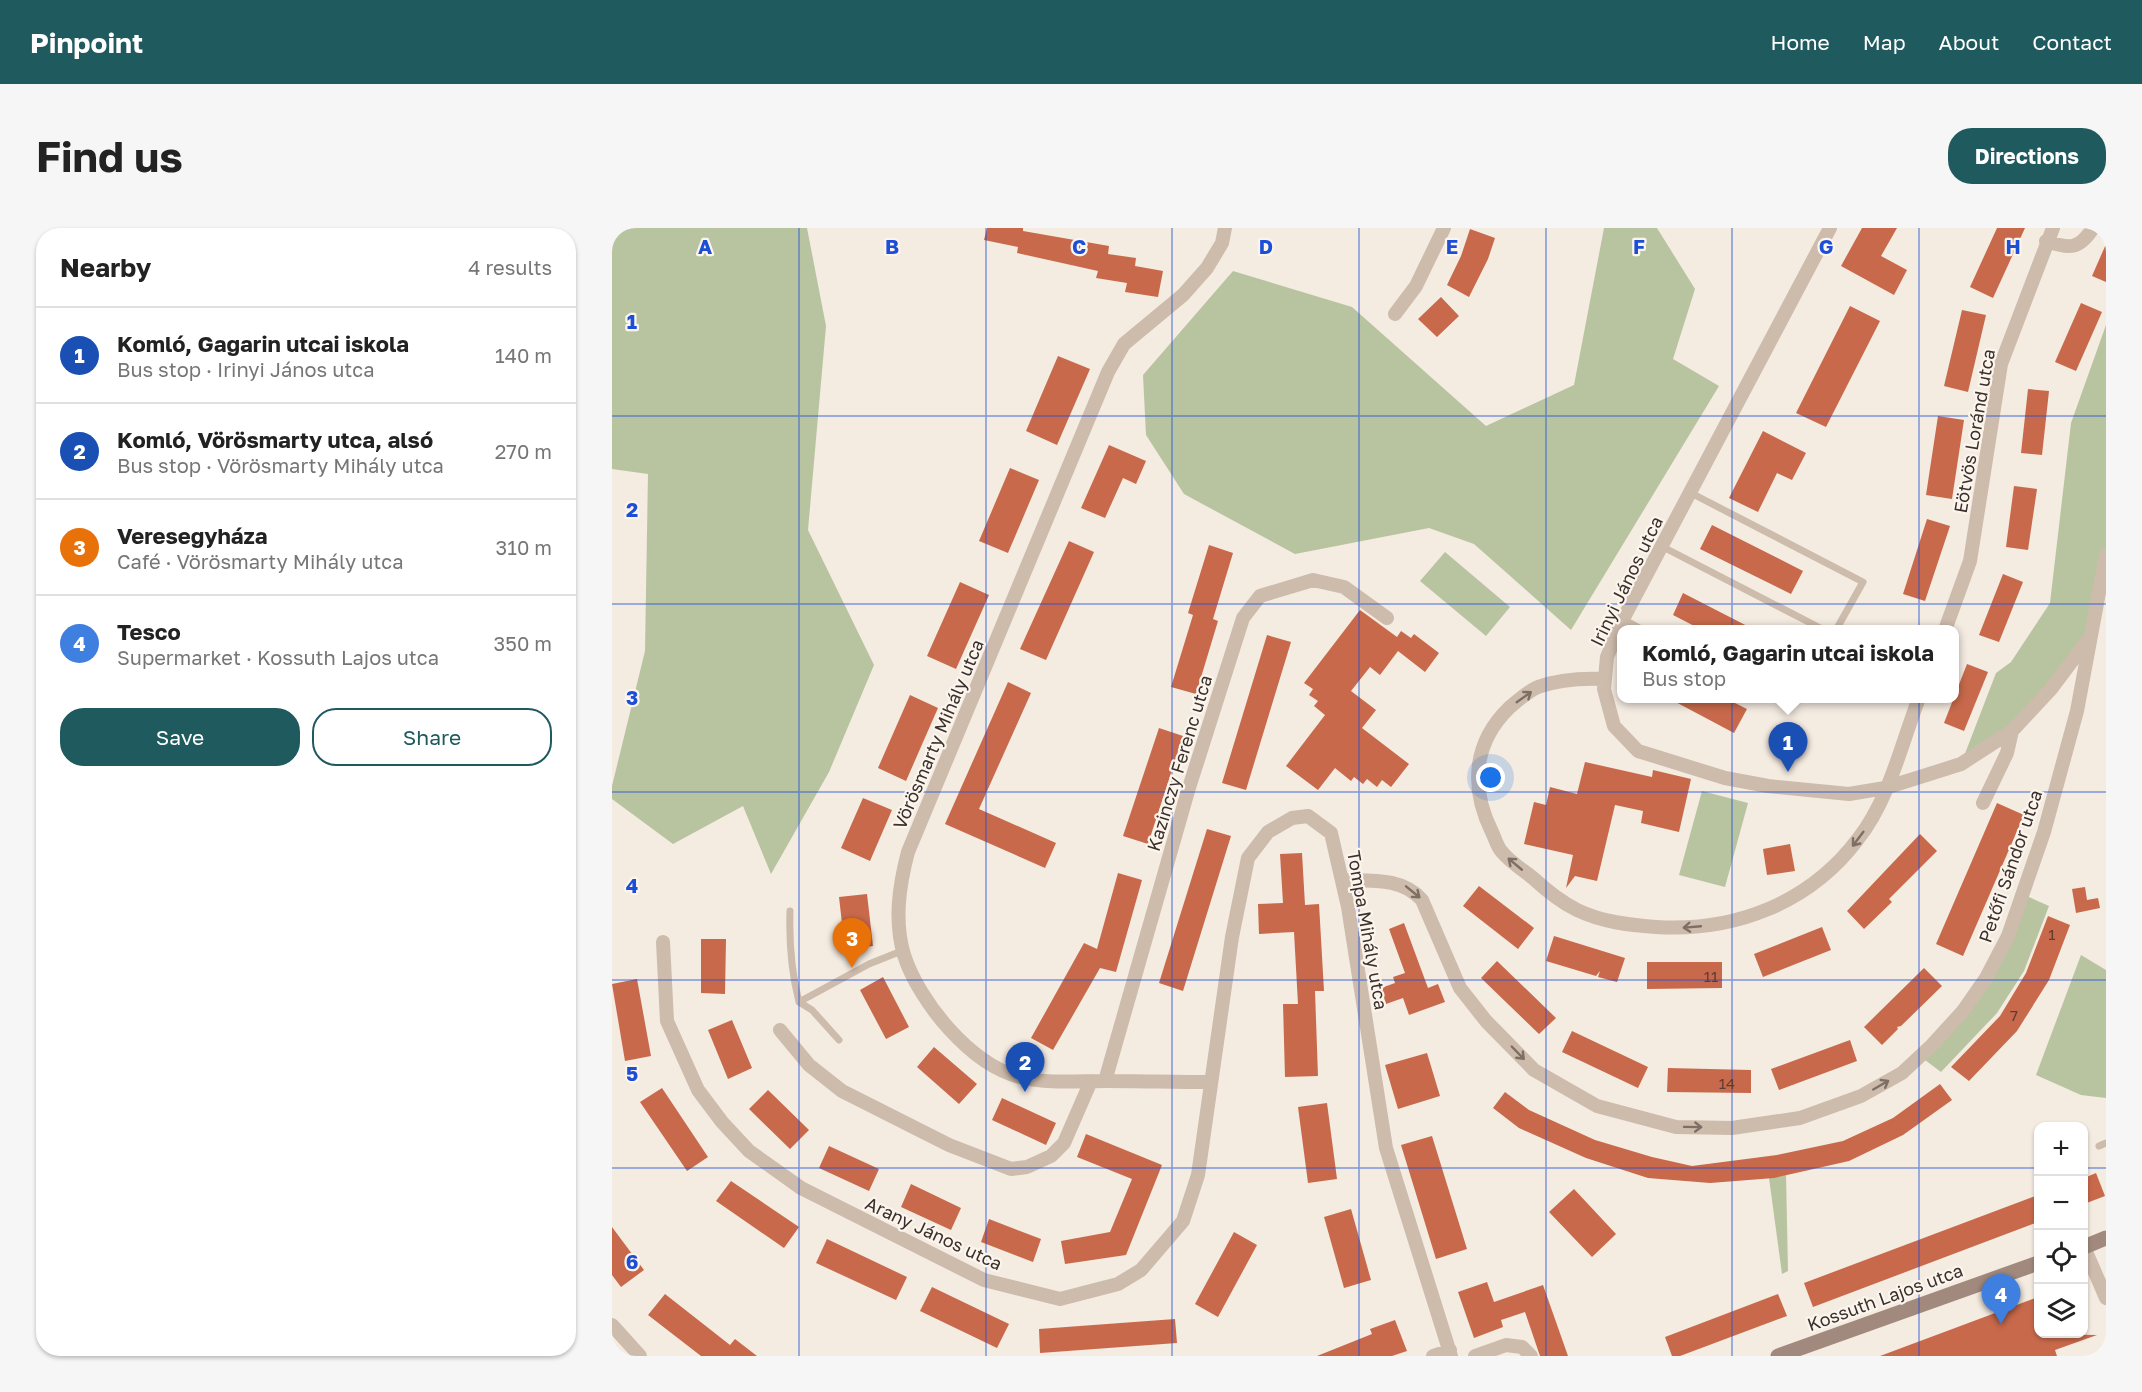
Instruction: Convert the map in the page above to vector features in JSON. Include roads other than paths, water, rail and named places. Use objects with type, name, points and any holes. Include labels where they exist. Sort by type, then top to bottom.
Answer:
[{"type":"main road","points":[[2088,1245],[2106,1238]]},
{"type":"main road","name":"Kossuth Lajos utca","points":[[1778,1356],[2034,1264]]},
{"type":"street","name":"Vörösmarty Mihály utca","points":[[1210,1082],[1052,1082],[1018,1077],[987,1063],[958,1038],[936,1013],[917,984],[904,950],[899,918],[899,886],[908,852],[1108,372],[1124,344],[1183,295],[1207,268],[1222,243],[1225,228]]},
{"type":"street","points":[[1395,314],[1416,286],[1444,228]]},
{"type":"street","name":"Irinyi János utca","points":[[1620,625],[1830,228]]},
{"type":"street","name":"Eötvös Loránd utca","points":[[1947,625],[1970,561],[2001,364],[2046,241],[2053,228]]},
{"type":"street","points":[[2046,241],[2066,248],[2085,241],[2093,228]]},
{"type":"street","name":"Petőfi Sándor utca","points":[[1342,880],[1396,882],[1413,889],[1422,900],[1460,988],[1486,1021],[1534,1070],[1597,1106],[1676,1127],[1732,1128],[1800,1118],[1861,1096],[1902,1073],[1963,1011],[1986,978],[2008,936],[2044,832],[2077,711],[2088,639],[2106,555]]},
{"type":"street","name":"Kazinczy Ferenc utca","points":[[780,1030],[809,1065],[842,1091],[950,1145],[1011,1169],[1027,1167],[1051,1156],[1064,1143],[1098,1081],[1243,618],[1260,596],[1313,580],[1344,587],[1388,618]]},
{"type":"street","name":"Irinyi János utca","points":[[1617,633],[1607,657],[1605,679],[1608,709],[1614,726],[1638,751],[1725,778],[1768,786],[1849,794],[1886,788],[1961,764],[2012,732],[2051,689],[2088,639]]},
{"type":"street","points":[[1605,679],[1578,678],[1537,688],[1497,719],[1482,746],[1477,763],[1477,789],[1486,821],[1501,852],[1546,890],[1577,910],[1624,925],[1679,929],[1725,924],[1774,909],[1827,875],[1874,817],[1918,703]]},
{"type":"street","points":[[1983,802],[2007,753],[2012,732]]},
{"type":"street","name":"Tompa Mihály utca","points":[[1210,1082],[1232,937],[1248,858],[1268,832],[1292,818],[1308,816],[1331,833],[1342,880],[1386,1148],[1451,1353]]},
{"type":"street","name":"Arany János utca","points":[[663,942],[667,1021],[698,1090],[722,1122],[749,1151],[801,1188],[984,1280],[1060,1299],[1118,1284],[1142,1270],[1183,1221],[1198,1175],[1210,1082]]},
{"type":"street","points":[[2088,1256],[2106,1298]]},
{"type":"street","points":[[612,1325],[640,1356]]},
{"type":"street","points":[[1475,1356],[1506,1346],[1522,1347],[1532,1356]]},
{"type":"street","points":[[1433,1356],[1451,1353]]},
{"type":"lane","points":[[1690,493],[1863,582],[1839,625]]},
{"type":"lane","points":[[1661,546],[1814,625]]},
{"type":"lane","points":[[1623,619],[1634,625]]},
{"type":"lane","points":[[790,911],[790,956],[800,1002],[812,1010],[839,1040]]},
{"type":"lane","points":[[800,1002],[869,964],[904,950]]},
{"type":"place","name":"Komló, Gagarin utcai iskola","points":[[1788,772]]},
{"type":"place","name":"Veresegyháza","points":[[852,968]]},
{"type":"place","name":"Komló, Vörösmarty utca, alsó","points":[[1025,1092]]},
{"type":"place","name":"Tesco","points":[[2001,1324]]}]
